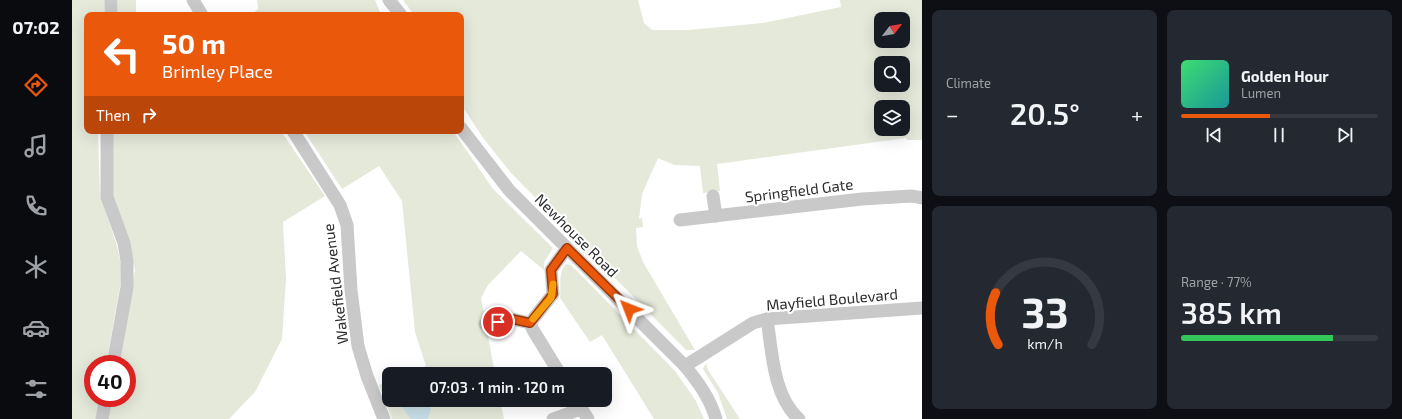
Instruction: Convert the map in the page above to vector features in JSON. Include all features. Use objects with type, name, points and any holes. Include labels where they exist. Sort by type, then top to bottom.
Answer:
[{"type":"street","points":[[111,0],[111,12]]},
{"type":"street","points":[[193,0],[200,12]]},
{"type":"street","points":[[387,0],[389,12]]},
{"type":"street","points":[[387,0],[398,12]]},
{"type":"street","name":"Newhouse Road","points":[[464,132],[509,190],[685,366],[700,384],[712,407],[716,419]]},
{"type":"street","points":[[107,134],[107,197],[124,243],[127,261],[127,287],[115,355]]},
{"type":"street","name":"Wakefield Avenue","points":[[295,134],[340,205],[347,225],[351,290],[358,346],[367,376],[384,419]]},
{"type":"street","points":[[713,196],[716,216]]},
{"type":"street","name":"Springfield Gate","points":[[680,220],[862,199],[912,196],[922,198]]},
{"type":"street","points":[[530,323],[553,294],[551,270],[567,248]]},
{"type":"street","name":"Mayfield Boulevard","points":[[685,366],[753,323],[767,319],[922,308]]},
{"type":"street","points":[[484,324],[512,319],[530,323]]},
{"type":"street","points":[[767,319],[780,388],[790,409],[799,419]]},
{"type":"street","points":[[530,323],[556,367]]},
{"type":"street","points":[[102,419],[104,407]]},
{"type":"street","points":[[553,419],[582,409]]},
{"type":"shaded area","points":[[72,0],[105,0],[104,12],[84,12],[84,134],[98,134],[100,195],[117,246],[121,265],[120,287],[108,355],[84,355],[84,407],[98,407],[96,419],[72,419]]},
{"type":"shaded area","points":[[118,0],[136,0],[136,12],[117,12]]},
{"type":"shaded area","points":[[257,0],[375,0],[380,12],[254,12],[258,9]]},
{"type":"shaded area","points":[[403,0],[638,0],[644,23],[652,30],[689,30],[763,23],[841,7],[840,0],[922,0],[922,140],[907,140],[906,138],[717,164],[720,191],[703,193],[700,166],[674,165],[658,158],[642,194],[639,219],[642,218],[643,227],[636,228],[637,246],[643,262],[695,350],[686,350],[512,174],[483,138],[464,109],[464,12],[412,12]]},
{"type":"shaded area","points":[[112,134],[283,134],[325,196],[283,222],[286,279],[282,339],[255,392],[229,419],[106,419],[108,407],[136,407],[136,355],[119,355],[135,270],[129,241],[110,187]]},
{"type":"shaded area","points":[[306,134],[455,134],[493,189],[553,248],[544,262],[544,270],[521,251],[488,285],[481,298],[494,367],[424,367],[426,366],[415,332],[402,201],[379,166],[342,189]]},
{"type":"shaded area","points":[[566,264],[571,265],[675,371],[696,401],[704,419],[654,419],[602,335],[590,342],[560,298],[561,276],[563,268]]},
{"type":"shaded area","points":[[706,363],[708,370],[740,419],[727,419],[718,393],[703,369]]},
{"type":"shaded area","points":[[382,384],[382,393],[379,385]]},
{"type":"shaded area","points":[[387,407],[501,407],[504,419],[392,419]]},
{"type":"water","points":[[402,407],[430,407],[431,409],[428,419],[411,419]]},
{"type":"slow traffic","points":[[533,319],[551,298],[554,290],[553,284]]},
{"type":"route","points":[[498,322],[512,319],[530,323],[553,294],[554,290],[551,270],[567,248],[629,309]]}]
